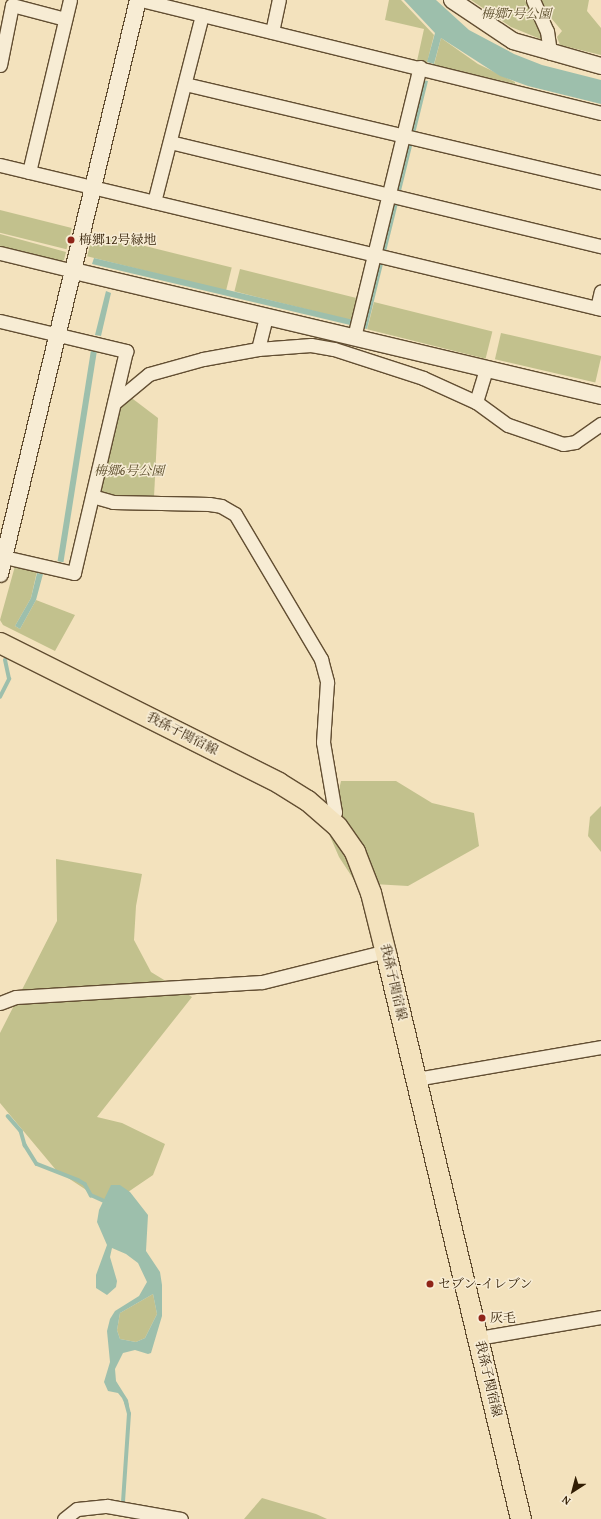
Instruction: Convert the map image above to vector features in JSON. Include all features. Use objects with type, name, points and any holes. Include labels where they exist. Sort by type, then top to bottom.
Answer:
[{"type":"main road","name":"我孫子関宿線","points":[[0,643],[279,783],[308,802],[332,822],[355,852],[363,868],[386,951],[521,1519]]},
{"type":"street","points":[[29,172],[70,0]]},
{"type":"street","points":[[0,574],[2,557],[74,271],[138,0]]},
{"type":"street","points":[[141,0],[601,113]]},
{"type":"street","points":[[272,32],[280,0]]},
{"type":"street","points":[[452,0],[513,41],[550,53],[601,66]]},
{"type":"street","points":[[533,0],[549,37],[550,53]]},
{"type":"street","points":[[0,65],[12,5],[65,19]]},
{"type":"street","points":[[154,202],[202,15]]},
{"type":"street","points":[[354,337],[420,68]]},
{"type":"street","points":[[185,84],[601,182]]},
{"type":"street","points":[[170,142],[601,246]]},
{"type":"street","points":[[0,165],[599,308],[601,291]]},
{"type":"street","points":[[0,253],[601,396]]},
{"type":"street","points":[[258,349],[266,317]]},
{"type":"street","points":[[0,321],[126,351],[74,573],[2,557]]},
{"type":"street","points":[[114,403],[149,374],[204,359],[258,349],[311,345],[334,348],[424,378],[476,402],[508,425],[563,444],[575,442],[601,424]]},
{"type":"street","points":[[476,402],[486,369]]},
{"type":"street","points":[[92,496],[113,502],[209,504],[220,506],[236,514],[321,659],[327,682],[323,742],[335,812],[332,822]]},
{"type":"street","points":[[0,1003],[16,997],[262,982],[386,951]]},
{"type":"street","points":[[416,1079],[601,1047]]},
{"type":"street","points":[[478,1338],[601,1317]]},
{"type":"street","points":[[64,1519],[77,1509],[107,1506],[181,1519]]},
{"type":"green space","points":[[389,0],[401,0],[434,35],[427,63],[417,61],[424,29],[385,20]]},
{"type":"green space","name":"梅郷7号公園","points":[[471,0],[525,0],[543,40],[511,27]]},
{"type":"green space","points":[[536,0],[589,0],[587,11],[601,28],[601,55],[560,45],[557,37],[562,31]]},
{"type":"green space","points":[[441,38],[478,64],[515,82],[515,84],[434,65]]},
{"type":"green space","points":[[0,210],[72,228],[66,249],[0,233]]},
{"type":"green space","points":[[93,233],[232,268],[226,291],[87,256]]},
{"type":"green space","points":[[0,234],[66,252],[64,260],[62,261],[0,246]]},
{"type":"green space","points":[[240,269],[357,298],[352,321],[234,291]]},
{"type":"green space","points":[[374,302],[492,332],[486,359],[367,329]]},
{"type":"green space","points":[[501,333],[601,356],[595,382],[495,359]]},
{"type":"green space","name":"梅郷6号公園","points":[[129,396],[158,418],[154,497],[120,498],[102,493],[99,489],[120,403]]},
{"type":"green space","points":[[15,566],[37,571],[31,598],[15,626],[20,629],[36,600],[75,615],[55,651],[3,625],[0,620]]},
{"type":"green space","points":[[341,781],[396,781],[432,803],[474,813],[479,846],[408,886],[356,883],[339,857],[329,834]]},
{"type":"green space","points":[[601,806],[601,852],[588,836],[590,817]]},
{"type":"green space","points":[[56,859],[142,874],[136,906],[134,940],[151,972],[192,997],[97,1117],[122,1123],[165,1144],[153,1175],[109,1205],[56,1170],[0,1103],[0,1033],[57,921]]},
{"type":"green space","points":[[153,1294],[157,1314],[145,1338],[136,1342],[120,1339],[117,1330],[120,1313]]},
{"type":"green space","points":[[262,1498],[316,1514],[327,1519],[244,1519]]},
{"type":"shaded area","points":[[404,0],[436,0],[469,30],[514,54],[542,65],[601,80],[601,104],[528,86],[500,76],[441,38],[434,64],[427,62],[435,33]]},
{"type":"shaded area","points":[[422,80],[428,81],[367,329],[92,264],[94,258],[362,322]]},
{"type":"shaded area","points":[[106,291],[111,293],[101,336],[95,335]]},
{"type":"shaded area","points":[[91,350],[97,351],[63,562],[58,561]]},
{"type":"shaded area","points":[[37,573],[43,574],[36,600],[20,629],[15,626],[31,598]]},
{"type":"shaded area","points":[[111,1185],[120,1185],[130,1192],[148,1215],[146,1251],[160,1272],[162,1285],[162,1316],[151,1353],[148,1354],[135,1350],[123,1353],[115,1369],[116,1381],[128,1400],[129,1406],[126,1407],[118,1393],[108,1391],[104,1382],[110,1362],[107,1331],[110,1319],[115,1311],[139,1296],[147,1282],[138,1263],[126,1254],[112,1248],[110,1257],[117,1281],[116,1287],[107,1295],[96,1288],[96,1275],[107,1245],[97,1222],[99,1210]],"holes":[[[153,1294],[157,1314],[145,1338],[136,1342],[120,1339],[117,1330],[120,1313]]]},
{"type":"waterway","points":[[0,697],[9,679],[5,660]]},
{"type":"waterway","points":[[8,1116],[21,1131],[25,1145],[37,1164],[78,1180],[85,1184],[91,1195],[107,1202]]},
{"type":"waterway","points":[[123,1502],[129,1414],[126,1403]]},
{"type":"place","name":"梅郷12号緑地","points":[[71,240]]},
{"type":"place","name":"セブン-イレブン","points":[[430,1284]]},
{"type":"place","name":"灰毛","points":[[482,1318]]}]
